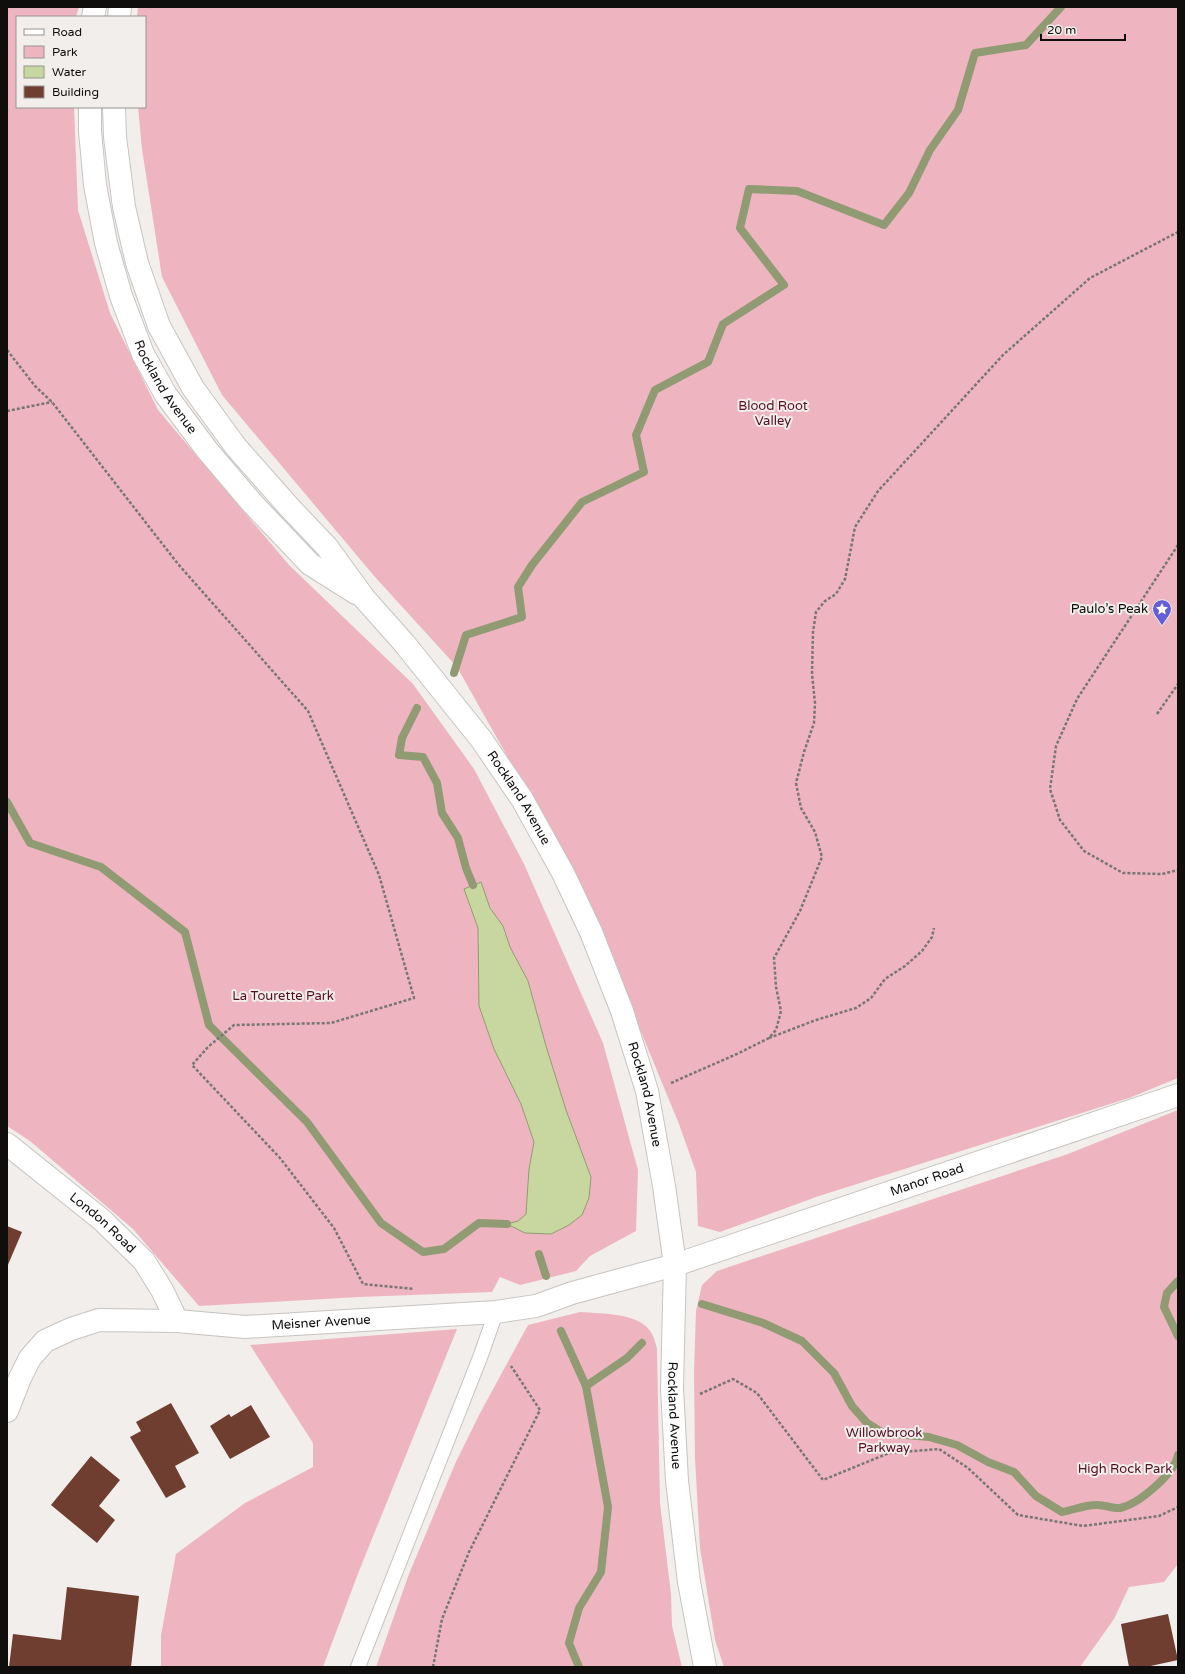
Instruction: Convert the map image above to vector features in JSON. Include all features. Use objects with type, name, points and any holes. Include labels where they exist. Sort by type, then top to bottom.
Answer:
[{"type":"street","name":"Rockland Avenue","points":[[90,108],[95,185],[106,243],[121,296],[143,354],[166,395],[207,450],[252,503],[310,564],[364,598]]},
{"type":"street","name":"Rockland Avenue","points":[[114,108],[115,137],[124,207],[137,263],[159,326],[193,388],[236,446],[290,508],[327,547],[364,598],[404,643],[481,739],[522,799],[564,873],[591,932],[622,1011],[647,1091],[664,1186],[675,1265],[672,1388],[677,1481],[689,1582],[705,1667]]},
{"type":"street","name":"Manor Road","points":[[675,1265],[1178,1095]]},
{"type":"street","name":"London Road","points":[[7,1144],[102,1220],[144,1261],[162,1290],[177,1321]]},
{"type":"street","name":"Meisner Avenue","points":[[7,1410],[30,1358],[45,1341],[71,1329],[99,1320],[177,1321],[245,1327],[496,1312],[536,1306],[572,1293],[675,1265]]},
{"type":"lane","points":[[358,1667],[481,1355],[496,1312]]},
{"type":"path","points":[[769,1038],[776,1030],[781,1010],[776,987],[774,958],[800,911],[822,857],[815,832],[801,808],[796,783],[804,752],[814,724],[815,703],[812,674],[813,632],[816,612],[825,601],[836,594],[845,579],[855,527],[878,491],[1003,355],[1090,278],[1178,232]]},
{"type":"path","points":[[7,350],[35,386],[52,402],[178,564],[308,711],[379,875],[414,998],[331,1023],[234,1026],[208,1047],[192,1065],[280,1158],[334,1228],[363,1284],[421,1290]]},
{"type":"path","points":[[7,411],[52,402]]},
{"type":"path","points":[[1178,545],[1077,699],[1056,746],[1050,789],[1060,820],[1084,851],[1123,873],[1162,874],[1178,870]]},
{"type":"path","points":[[1157,714],[1178,684]]},
{"type":"path","points":[[670,1083],[739,1053],[769,1038],[816,1020],[856,1008],[871,998],[885,980],[905,966],[922,951],[932,937],[934,928]]},
{"type":"path","points":[[433,1667],[442,1619],[469,1552],[540,1410],[511,1366]]},
{"type":"path","points":[[700,1394],[733,1379],[757,1393],[823,1480],[889,1452],[939,1449],[968,1468],[1018,1515],[1083,1526],[1159,1516],[1178,1507]]},
{"type":"green space","name":"La Tourette Park","points":[[7,7],[79,7],[76,16],[16,16],[16,108],[74,108],[78,210],[110,313],[158,410],[289,565],[413,684],[474,769],[524,864],[603,1043],[638,1170],[636,1231],[590,1256],[576,1271],[520,1285],[500,1277],[492,1292],[359,1297],[199,1306],[133,1229],[30,1141],[7,1126]]},
{"type":"green space","name":"Blood Root Valley","points":[[138,7],[1178,7],[1178,1078],[1129,1098],[819,1196],[720,1232],[698,1226],[696,1172],[679,1124],[583,891],[457,667],[375,577],[222,395],[162,277],[142,149],[138,108],[146,108],[146,16],[137,16]]},
{"type":"green space","name":"Willowbrook Parkway","points":[[1178,1110],[1178,1564],[1164,1582],[1129,1587],[1114,1619],[1080,1667],[724,1667],[715,1640],[700,1548],[695,1458],[694,1371],[696,1311],[702,1285],[717,1271],[1068,1154]]},
{"type":"green space","points":[[580,1312],[609,1314],[630,1318],[647,1327],[656,1343],[660,1503],[671,1594],[672,1626],[682,1667],[376,1667],[409,1574],[455,1464],[478,1417],[528,1325]]},
{"type":"green space","points":[[457,1329],[359,1571],[323,1667],[161,1667],[161,1635],[176,1554],[245,1503],[313,1467],[313,1443],[250,1345]]},
{"type":"water","points":[[481,882],[490,908],[503,926],[510,947],[528,981],[566,1110],[591,1177],[589,1198],[582,1215],[569,1225],[551,1234],[525,1233],[507,1224],[518,1221],[526,1214],[529,1169],[534,1142],[521,1104],[494,1049],[479,1006],[478,928],[464,889]]},
{"type":"building","points":[[7,1226],[22,1232],[7,1267]]},
{"type":"building","points":[[171,1403],[199,1453],[175,1466],[186,1487],[166,1498],[130,1437],[141,1431],[136,1422]]},
{"type":"building","points":[[251,1405],[270,1437],[230,1459],[210,1426],[229,1414],[231,1417]]},
{"type":"building","points":[[91,1456],[120,1480],[99,1506],[115,1520],[97,1543],[51,1505]]},
{"type":"building","points":[[67,1587],[139,1596],[131,1667],[9,1667],[13,1634],[61,1640]]},
{"type":"building","points":[[1168,1614],[1178,1660],[1146,1667],[1129,1667],[1121,1624]]},
{"type":"waterway","points":[[454,673],[466,635],[522,617],[518,587],[532,565],[582,502],[644,472],[636,435],[655,390],[708,362],[723,324],[784,285],[740,228],[749,189],[797,191],[884,225],[909,193],[930,150],[958,110],[975,53],[1026,45],[1061,7]]},
{"type":"waterway","points":[[417,708],[402,738],[399,755],[423,757],[437,783],[442,813],[458,838],[466,868],[473,885]]},
{"type":"waterway","points":[[7,802],[30,843],[101,867],[185,932],[209,1025],[307,1122],[381,1223],[423,1252],[444,1249],[479,1223],[507,1224]]},
{"type":"waterway","points":[[539,1254],[546,1276]]},
{"type":"waterway","points":[[1178,1281],[1167,1293],[1164,1307],[1178,1336]]},
{"type":"waterway","points":[[702,1304],[763,1323],[802,1341],[834,1373],[852,1406],[867,1423],[883,1433],[929,1437],[957,1445],[988,1462],[1014,1472],[1036,1496],[1062,1512],[1092,1505],[1120,1508],[1137,1501],[1163,1479],[1178,1455]]},
{"type":"waterway","points":[[561,1331],[586,1386],[608,1507],[601,1572],[579,1608],[569,1643],[579,1667]]},
{"type":"waterway","points":[[586,1386],[627,1358],[642,1343]]},
{"type":"place","name":"Paulo’s Peak","points":[[1162,626]]},
{"type":"park label","name":"High Rock Park","points":[[1125,1469]]}]
